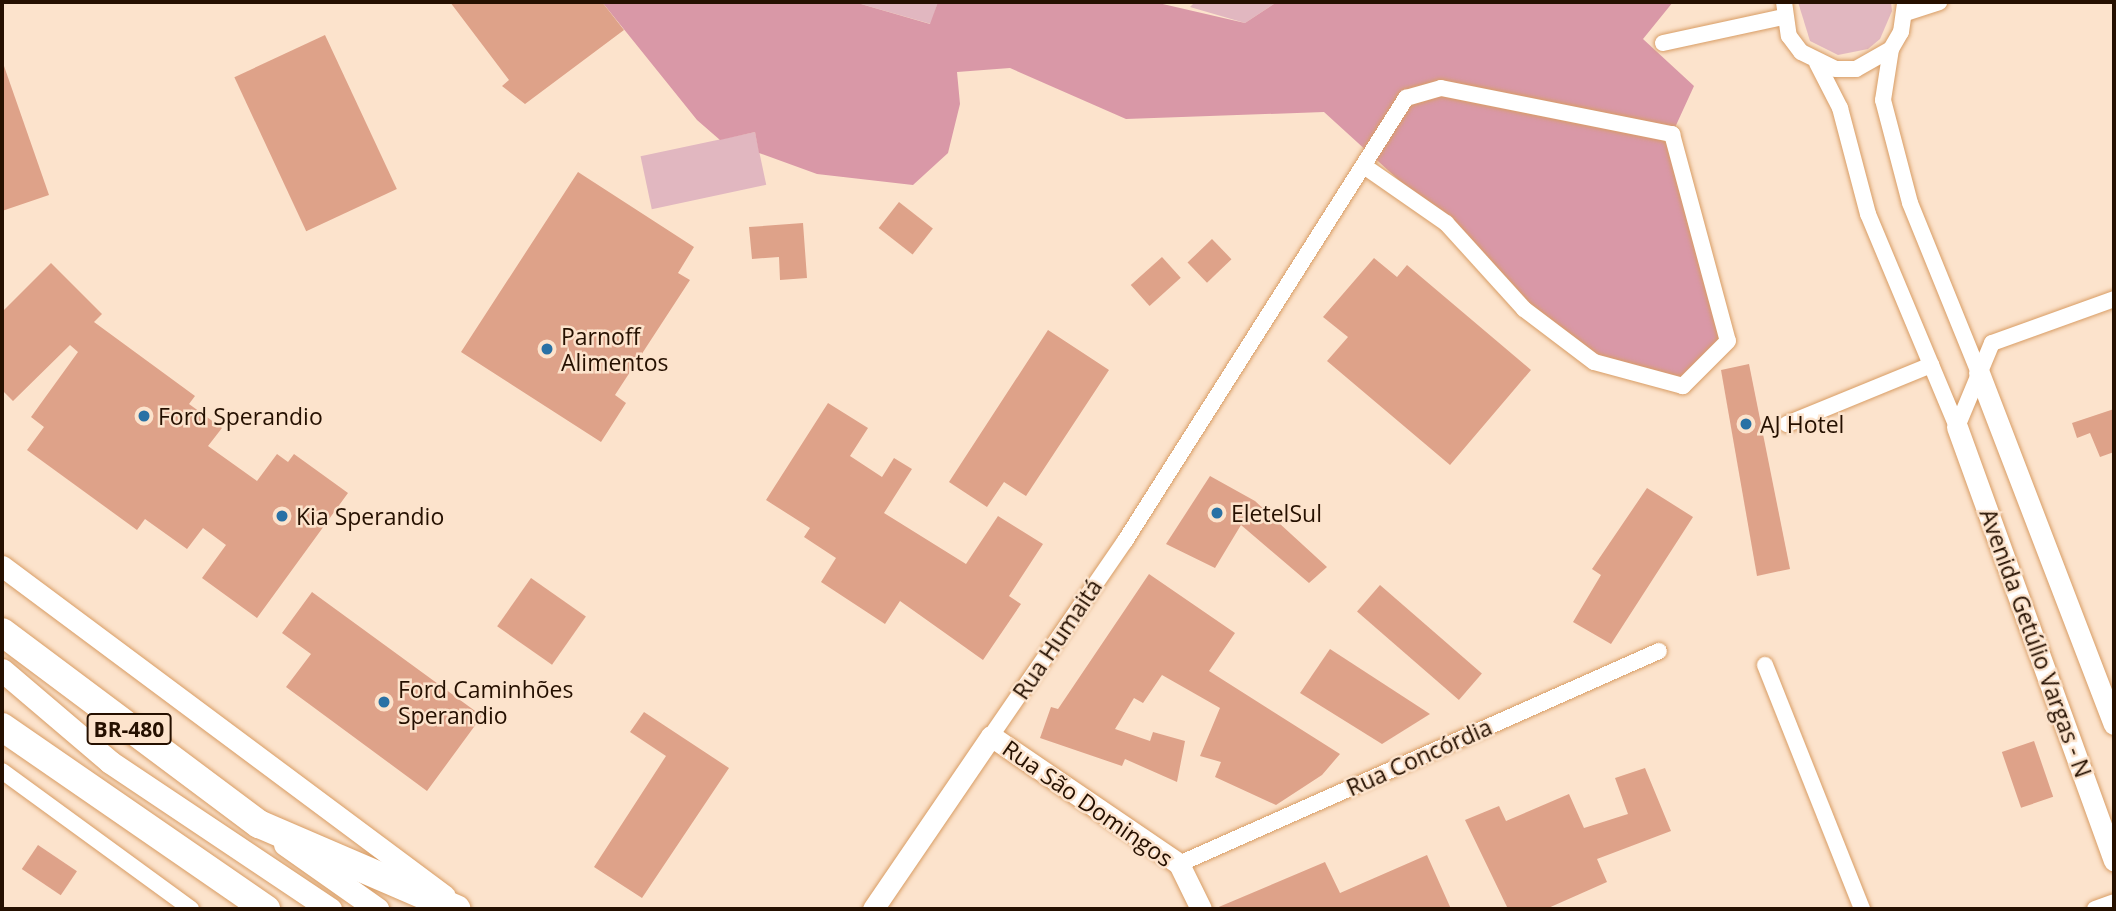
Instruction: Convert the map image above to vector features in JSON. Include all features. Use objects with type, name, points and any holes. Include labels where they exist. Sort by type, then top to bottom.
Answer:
[{"type":"highway","name":"BR-480","points":[[2,632],[259,824]]},
{"type":"highway","points":[[2,727],[266,909]]},
{"type":"highway","points":[[259,824],[456,909]]},
{"type":"main road","name":"BR-480","points":[[2,670],[110,762],[330,909]]},
{"type":"main road","points":[[2,690],[110,762]]},
{"type":"main road","name":"BR-480","points":[[259,824],[376,909]]},
{"type":"street","points":[[1938,2],[1906,7],[1891,49],[1883,100],[1910,203],[1979,373]]},
{"type":"street","points":[[1663,43],[1784,9],[1789,36],[1817,63],[1840,108],[1868,214],[1957,427]]},
{"type":"street","points":[[1817,63],[1856,69],[1891,49]]},
{"type":"street","name":"Rua Humaitá","points":[[873,909],[1237,367],[1406,98],[1441,88],[1672,134],[1728,341],[1683,386],[1594,362],[1524,309],[1446,223],[1364,166]]},
{"type":"street","points":[[1957,427],[1992,342],[2114,299]]},
{"type":"street","points":[[1787,424],[1931,365]]},
{"type":"street","name":"Avenida Getúlio Vargas - N","points":[[1979,373],[2114,724]]},
{"type":"street","name":"Avenida Getúlio Vargas - N","points":[[1957,427],[2114,860]]},
{"type":"street","name":"BR-480","points":[[2,566],[464,909]]},
{"type":"street","name":"Rua Concórdia","points":[[1178,864],[1659,651]]},
{"type":"street","points":[[1765,665],[1862,909]]},
{"type":"street","name":"Rua São Domingos","points":[[991,736],[1178,864],[1201,909]]},
{"type":"street","points":[[2,771],[191,909]]},
{"type":"street","points":[[2095,909],[2114,902]]},
{"type":"shaded area","points":[[602,2],[854,2],[930,24],[938,2],[1154,2],[1245,23],[1277,2],[1673,2],[1643,39],[1694,86],[1672,134],[1728,341],[1683,386],[1594,362],[1524,309],[1446,223],[1324,112],[1126,119],[1010,68],[957,72],[960,104],[948,153],[913,185],[817,174],[759,153],[755,132],[720,140],[697,120]]},
{"type":"shaded area","points":[[854,2],[938,2],[931,24]]},
{"type":"shaded area","points":[[1195,2],[1277,2],[1245,23],[1190,7]]},
{"type":"shaded area","points":[[1798,2],[1891,2],[1892,11],[1880,39],[1868,49],[1838,55],[1810,41]]},
{"type":"shaded area","points":[[755,132],[766,185],[652,209],[641,156]]},
{"type":"building","points":[[450,2],[602,2],[624,30],[525,104],[502,86],[509,80]]},
{"type":"building","points":[[325,35],[397,189],[306,231],[234,77]]},
{"type":"building","points":[[4,66],[49,195],[2,211],[2,67]]},
{"type":"building","points":[[578,172],[694,247],[678,273],[690,280],[615,395],[626,403],[601,442],[461,352]]},
{"type":"building","points":[[899,202],[933,228],[913,254],[879,228]]},
{"type":"building","points":[[803,223],[807,278],[780,280],[779,257],[752,259],[749,227]]},
{"type":"building","points":[[1212,239],[1231,259],[1207,283],[1188,263]]},
{"type":"building","points":[[1162,257],[1181,278],[1150,306],[1131,285]]},
{"type":"building","points":[[1374,258],[1397,277],[1407,265],[1531,370],[1450,465],[1327,361],[1348,337],[1323,317]]},
{"type":"building","points":[[51,263],[102,314],[94,322],[195,396],[189,404],[222,428],[208,446],[257,481],[277,454],[288,462],[294,454],[348,493],[257,618],[202,578],[226,545],[203,528],[187,549],[145,519],[137,530],[27,450],[44,427],[31,417],[78,352],[70,345],[13,401],[2,390],[2,312]]},
{"type":"building","points":[[1048,330],[1109,370],[1026,496],[1004,482],[987,507],[949,482]]},
{"type":"building","points":[[1749,364],[1790,569],[1757,576],[1721,370]]},
{"type":"building","points":[[828,403],[868,428],[850,456],[882,477],[894,458],[912,469],[884,513],[966,564],[998,516],[1043,544],[1009,596],[1021,604],[983,660],[900,601],[885,624],[821,582],[836,558],[804,537],[810,528],[766,500]]},
{"type":"building","points":[[2114,409],[2114,452],[2100,457],[2090,433],[2077,438],[2072,423]]},
{"type":"building","name":"EletelSul","points":[[1210,476],[1255,501],[1327,567],[1309,583],[1241,525],[1215,568],[1166,544]]},
{"type":"building","points":[[1647,488],[1693,517],[1611,644],[1573,622],[1601,575],[1592,569]]},
{"type":"building","points":[[1149,574],[1235,633],[1209,671],[1340,754],[1322,775],[1276,805],[1215,777],[1221,762],[1200,756],[1220,708],[1162,675],[1143,703],[1134,698],[1115,729],[1150,741],[1153,732],[1185,741],[1177,782],[1125,759],[1122,766],[1040,738],[1051,707],[1058,709]]},
{"type":"building","points":[[531,578],[586,616],[552,665],[497,626]]},
{"type":"building","points":[[1380,585],[1482,674],[1459,700],[1357,611]]},
{"type":"building","name":"Ford Caminhões Sperandio","points":[[312,592],[482,716],[427,791],[286,687],[311,654],[282,633]]},
{"type":"building","points":[[1330,649],[1430,714],[1382,744],[1300,693]]},
{"type":"building","points":[[644,712],[729,768],[642,898],[594,867],[666,756],[630,732]]},
{"type":"building","points":[[2034,741],[2053,797],[2021,808],[2002,752]]},
{"type":"building","points":[[1645,768],[1671,831],[1597,859],[1607,882],[1546,909],[1508,909],[1465,820],[1499,806],[1506,821],[1569,794],[1584,828],[1628,814],[1615,778]]},
{"type":"building","points":[[38,845],[77,871],[61,895],[22,869]]},
{"type":"building","points":[[1427,855],[1451,909],[1214,909],[1325,862],[1340,893]]},
{"type":"place","name":"Parnoff Alimentos","points":[[547,349]]},
{"type":"place","name":"Ford Sperandio","points":[[144,416]]},
{"type":"place","name":"AJ Hotel","points":[[1746,424]]},
{"type":"place","name":"EletelSul","points":[[1217,513]]},
{"type":"place","name":"Kia Sperandio","points":[[282,516]]},
{"type":"place","name":"Ford Caminhões Sperandio","points":[[384,702]]}]
